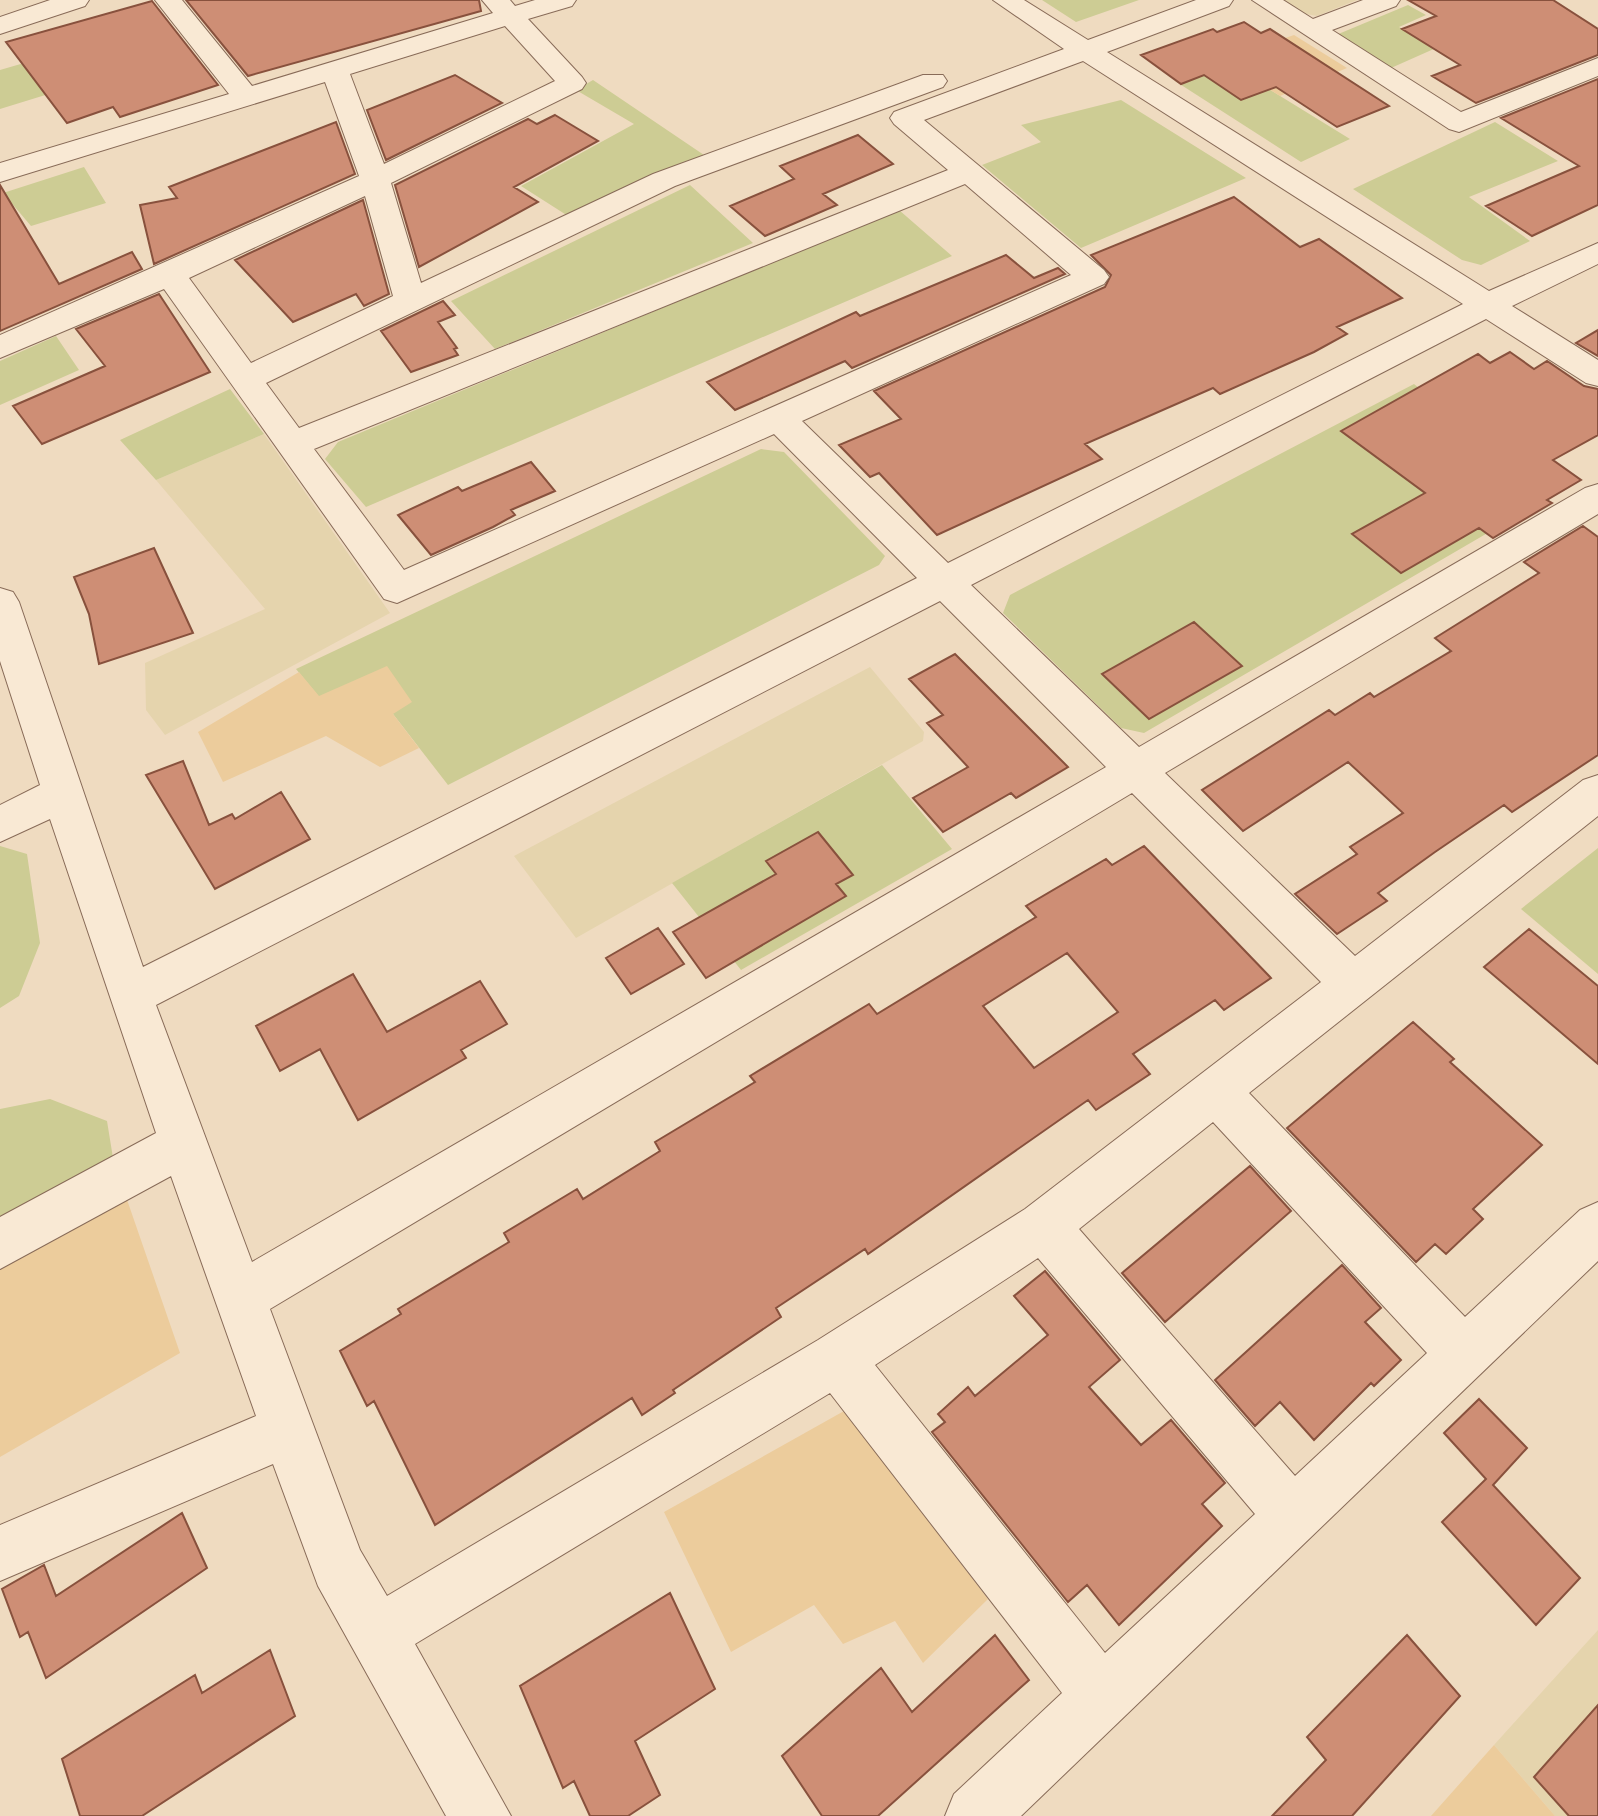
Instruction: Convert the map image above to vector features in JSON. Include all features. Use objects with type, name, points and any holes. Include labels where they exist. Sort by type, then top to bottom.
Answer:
[{"type":"street","points":[[0,26],[76,0]]},
{"type":"street","points":[[168,0],[246,97]]},
{"type":"street","points":[[0,173],[335,70],[503,8],[563,0]]},
{"type":"street","points":[[1006,0],[1598,375]]},
{"type":"street","points":[[246,379],[664,180],[1071,42],[1220,0]]},
{"type":"street","points":[[1265,0],[1459,123],[1598,66]]},
{"type":"street","points":[[1311,29],[1387,0]]},
{"type":"street","points":[[0,347],[172,277],[376,182],[572,83],[503,8]]},
{"type":"street","points":[[172,277],[397,589],[1093,277],[904,118],[1071,42]]},
{"type":"street","points":[[335,70],[376,182],[410,300]]},
{"type":"street","points":[[293,444],[967,173]]},
{"type":"street","points":[[130,996],[1487,305],[1598,252]]},
{"type":"street","points":[[778,418],[1353,984]]},
{"type":"street","points":[[240,1298],[1598,497]]},
{"type":"street","points":[[0,602],[130,996],[338,1566],[480,1816]]},
{"type":"street","points":[[377,1634],[837,1359],[1043,1226],[1598,792]]},
{"type":"street","points":[[0,825],[63,793]]},
{"type":"street","points":[[1215,1091],[1464,1354]]},
{"type":"street","points":[[0,1244],[184,1143]]},
{"type":"street","points":[[1043,1226],[1293,1516]]},
{"type":"street","points":[[976,1816],[1598,1227]]},
{"type":"street","points":[[837,1359],[1102,1697]]},
{"type":"street","points":[[0,1553],[289,1430]]},
{"type":"shaded area","points":[[1042,0],[1139,0],[1076,22]]},
{"type":"shaded area","points":[[1282,0],[1357,0],[1317,16],[1301,13]]},
{"type":"shaded area","points":[[1408,5],[1426,15],[1399,27],[1436,48],[1391,68],[1336,35]]},
{"type":"shaded area","points":[[79,47],[94,80],[0,109],[0,70]]},
{"type":"shaded area","points":[[1222,60],[1350,139],[1301,162],[1175,81]]},
{"type":"shaded area","points":[[593,80],[704,155],[568,216],[521,186],[634,124],[576,90]]},
{"type":"shaded area","points":[[1121,100],[1246,178],[1081,248],[982,165],[1041,142],[1021,125]]},
{"type":"shaded area","points":[[1495,122],[1558,161],[1469,197],[1530,241],[1481,265],[1462,260],[1353,189]]},
{"type":"shaded area","points":[[84,167],[106,203],[31,226],[3,193]]},
{"type":"shaded area","points":[[690,185],[753,243],[495,349],[451,301]]},
{"type":"shaded area","points":[[899,210],[952,256],[366,507],[325,459],[338,442]]},
{"type":"shaded area","points":[[56,336],[79,370],[0,405],[0,361]]},
{"type":"shaded area","points":[[1414,384],[1474,433],[1503,524],[1144,733],[1121,728],[1003,613],[1010,595]]},
{"type":"shaded area","points":[[230,389],[264,434],[156,480],[120,440]]},
{"type":"shaded area","points":[[264,434],[390,613],[165,735],[146,710],[145,663],[265,609],[156,480]]},
{"type":"shaded area","points":[[761,449],[784,452],[885,556],[879,565],[448,785],[393,714],[319,697],[296,669]]},
{"type":"shaded area","points":[[870,667],[924,732],[923,741],[576,938],[514,856]]},
{"type":"shaded area","points":[[882,765],[952,849],[741,970],[672,883]]},
{"type":"shaded area","points":[[0,846],[27,854],[40,943],[19,996],[0,1008]]},
{"type":"shaded area","points":[[1598,848],[1598,974],[1521,909]]},
{"type":"shaded area","points":[[50,1099],[107,1121],[113,1158],[0,1217],[0,1109]]},
{"type":"shaded area","points":[[1598,1630],[1598,1816],[1555,1816],[1494,1745]]},
{"type":"sand","points":[[1294,35],[1347,68],[1280,96],[1222,60]]},
{"type":"sand","points":[[387,666],[412,702],[393,714],[419,748],[380,767],[326,736],[223,782],[198,732],[299,672],[319,696]]},
{"type":"sand","points":[[124,1191],[180,1353],[0,1457],[0,1257]]},
{"type":"sand","points":[[844,1411],[988,1599],[923,1663],[895,1621],[843,1644],[814,1605],[731,1652],[664,1512]]},
{"type":"sand","points":[[1494,1745],[1555,1816],[1431,1816]]},
{"type":"building","points":[[186,0],[479,0],[481,11],[248,76]]},
{"type":"building","points":[[1408,0],[1553,0],[1598,29],[1598,55],[1476,103],[1432,76],[1460,65],[1402,29],[1436,16]]},
{"type":"building","points":[[152,1],[218,85],[120,117],[113,107],[67,123],[6,42]]},
{"type":"building","points":[[1244,22],[1261,33],[1270,29],[1389,106],[1337,127],[1276,87],[1241,100],[1204,75],[1181,84],[1141,55],[1213,29],[1217,32]]},
{"type":"building","points":[[455,75],[502,103],[386,160],[367,110]]},
{"type":"building","points":[[1598,79],[1598,205],[1532,236],[1486,206],[1579,166],[1501,118]]},
{"type":"building","points":[[555,115],[598,141],[514,187],[538,202],[419,267],[395,185],[528,119],[537,124]]},
{"type":"building","points":[[336,122],[355,174],[154,264],[140,205],[177,198],[169,187]]},
{"type":"building","points":[[858,135],[893,164],[823,194],[837,205],[765,236],[730,206],[794,179],[780,166]]},
{"type":"building","points":[[0,185],[59,284],[132,252],[142,269],[0,331]]},
{"type":"building","points":[[1234,197],[1300,247],[1319,239],[1402,298],[1337,327],[1347,334],[1314,352],[1220,394],[1213,388],[1085,444],[1102,459],[937,535],[879,473],[870,477],[839,445],[901,419],[874,391],[1105,287],[1111,275],[1091,255]]},
{"type":"building","points":[[363,200],[389,294],[364,306],[356,294],[293,322],[235,260]]},
{"type":"building","points":[[1006,255],[1034,278],[1058,268],[1065,274],[852,368],[845,361],[735,410],[707,382],[856,312],[860,316]]},
{"type":"building","points":[[159,294],[210,372],[42,444],[13,406],[105,366],[76,329]]},
{"type":"building","points":[[443,301],[455,315],[438,322],[457,348],[454,349],[458,355],[411,372],[381,331]]},
{"type":"building","points":[[1598,330],[1598,356],[1576,343]]},
{"type":"building","points":[[1510,352],[1534,369],[1547,361],[1584,386],[1598,389],[1598,435],[1553,460],[1581,480],[1547,500],[1552,503],[1493,538],[1479,528],[1401,573],[1352,534],[1425,493],[1341,431],[1478,354],[1490,363]]},
{"type":"building","points":[[531,462],[555,491],[511,510],[515,515],[493,527],[431,555],[398,515],[458,487],[462,491]]},
{"type":"building","points":[[1583,526],[1598,537],[1598,755],[1512,812],[1504,805],[1435,852],[1378,893],[1387,901],[1337,934],[1295,894],[1357,854],[1350,847],[1403,813],[1348,762],[1243,831],[1202,790],[1329,710],[1335,715],[1370,693],[1374,697],[1451,651],[1435,638],[1539,573],[1524,562]]},
{"type":"building","points":[[154,548],[193,633],[99,664],[89,614],[74,577]]},
{"type":"building","points":[[1194,622],[1242,666],[1149,719],[1102,674]]},
{"type":"building","points":[[955,654],[1068,767],[1016,798],[1011,793],[943,832],[913,798],[968,767],[927,723],[943,715],[909,679]]},
{"type":"building","points":[[183,761],[209,825],[232,814],[235,819],[281,792],[310,839],[215,889],[146,775]]},
{"type":"building","points":[[818,832],[853,875],[836,884],[846,896],[706,978],[673,932],[776,874],[766,861]]},
{"type":"building","points":[[1144,846],[1271,978],[1224,1010],[1215,1000],[1133,1054],[1150,1074],[1096,1110],[1088,1100],[868,1254],[865,1249],[776,1308],[781,1317],[673,1390],[675,1393],[642,1415],[632,1398],[435,1525],[374,1401],[367,1406],[340,1351],[401,1314],[398,1309],[509,1242],[504,1233],[577,1189],[583,1199],[660,1151],[655,1142],[755,1082],[750,1076],[869,1004],[877,1014],[1036,917],[1026,906],[1106,859],[1112,865]],"holes":[[[1067,953],[1118,1012],[1034,1068],[983,1006]]]},
{"type":"building","points":[[658,928],[684,964],[631,994],[606,958]]},
{"type":"building","points":[[1529,929],[1598,986],[1598,1064],[1484,967]]},
{"type":"building","points":[[353,974],[387,1032],[480,981],[507,1024],[461,1050],[466,1058],[358,1120],[320,1049],[280,1071],[256,1026]]},
{"type":"building","points":[[1413,1022],[1454,1059],[1450,1062],[1542,1145],[1473,1209],[1483,1219],[1446,1254],[1435,1244],[1416,1262],[1287,1128]]},
{"type":"building","points":[[1250,1166],[1291,1211],[1165,1322],[1122,1273]]},
{"type":"building","points":[[1342,1265],[1381,1308],[1365,1322],[1401,1360],[1374,1386],[1371,1383],[1314,1440],[1280,1402],[1255,1426],[1215,1380]]},
{"type":"building","points":[[1045,1271],[1120,1360],[1089,1387],[1141,1445],[1171,1420],[1225,1483],[1202,1504],[1222,1526],[1119,1625],[1087,1585],[1068,1602],[932,1432],[945,1422],[938,1414],[968,1387],[975,1396],[1048,1335],[1014,1296]]},
{"type":"building","points":[[1479,1399],[1527,1448],[1493,1485],[1580,1578],[1536,1625],[1442,1522],[1486,1479],[1444,1433]]},
{"type":"building","points":[[182,1513],[207,1568],[46,1678],[28,1632],[20,1637],[2,1589],[44,1565],[56,1596]]},
{"type":"building","points":[[670,1593],[715,1689],[635,1741],[660,1795],[628,1816],[590,1816],[574,1781],[563,1788],[520,1686]]},
{"type":"building","points":[[995,1635],[1029,1680],[878,1816],[822,1816],[782,1756],[881,1668],[912,1712]]},
{"type":"building","points":[[1407,1635],[1460,1696],[1352,1816],[1272,1816],[1326,1760],[1307,1737]]},
{"type":"building","points":[[270,1650],[295,1716],[142,1816],[80,1816],[62,1759],[195,1675],[202,1693]]},
{"type":"building","points":[[1598,1705],[1598,1816],[1569,1816],[1534,1777]]}]
